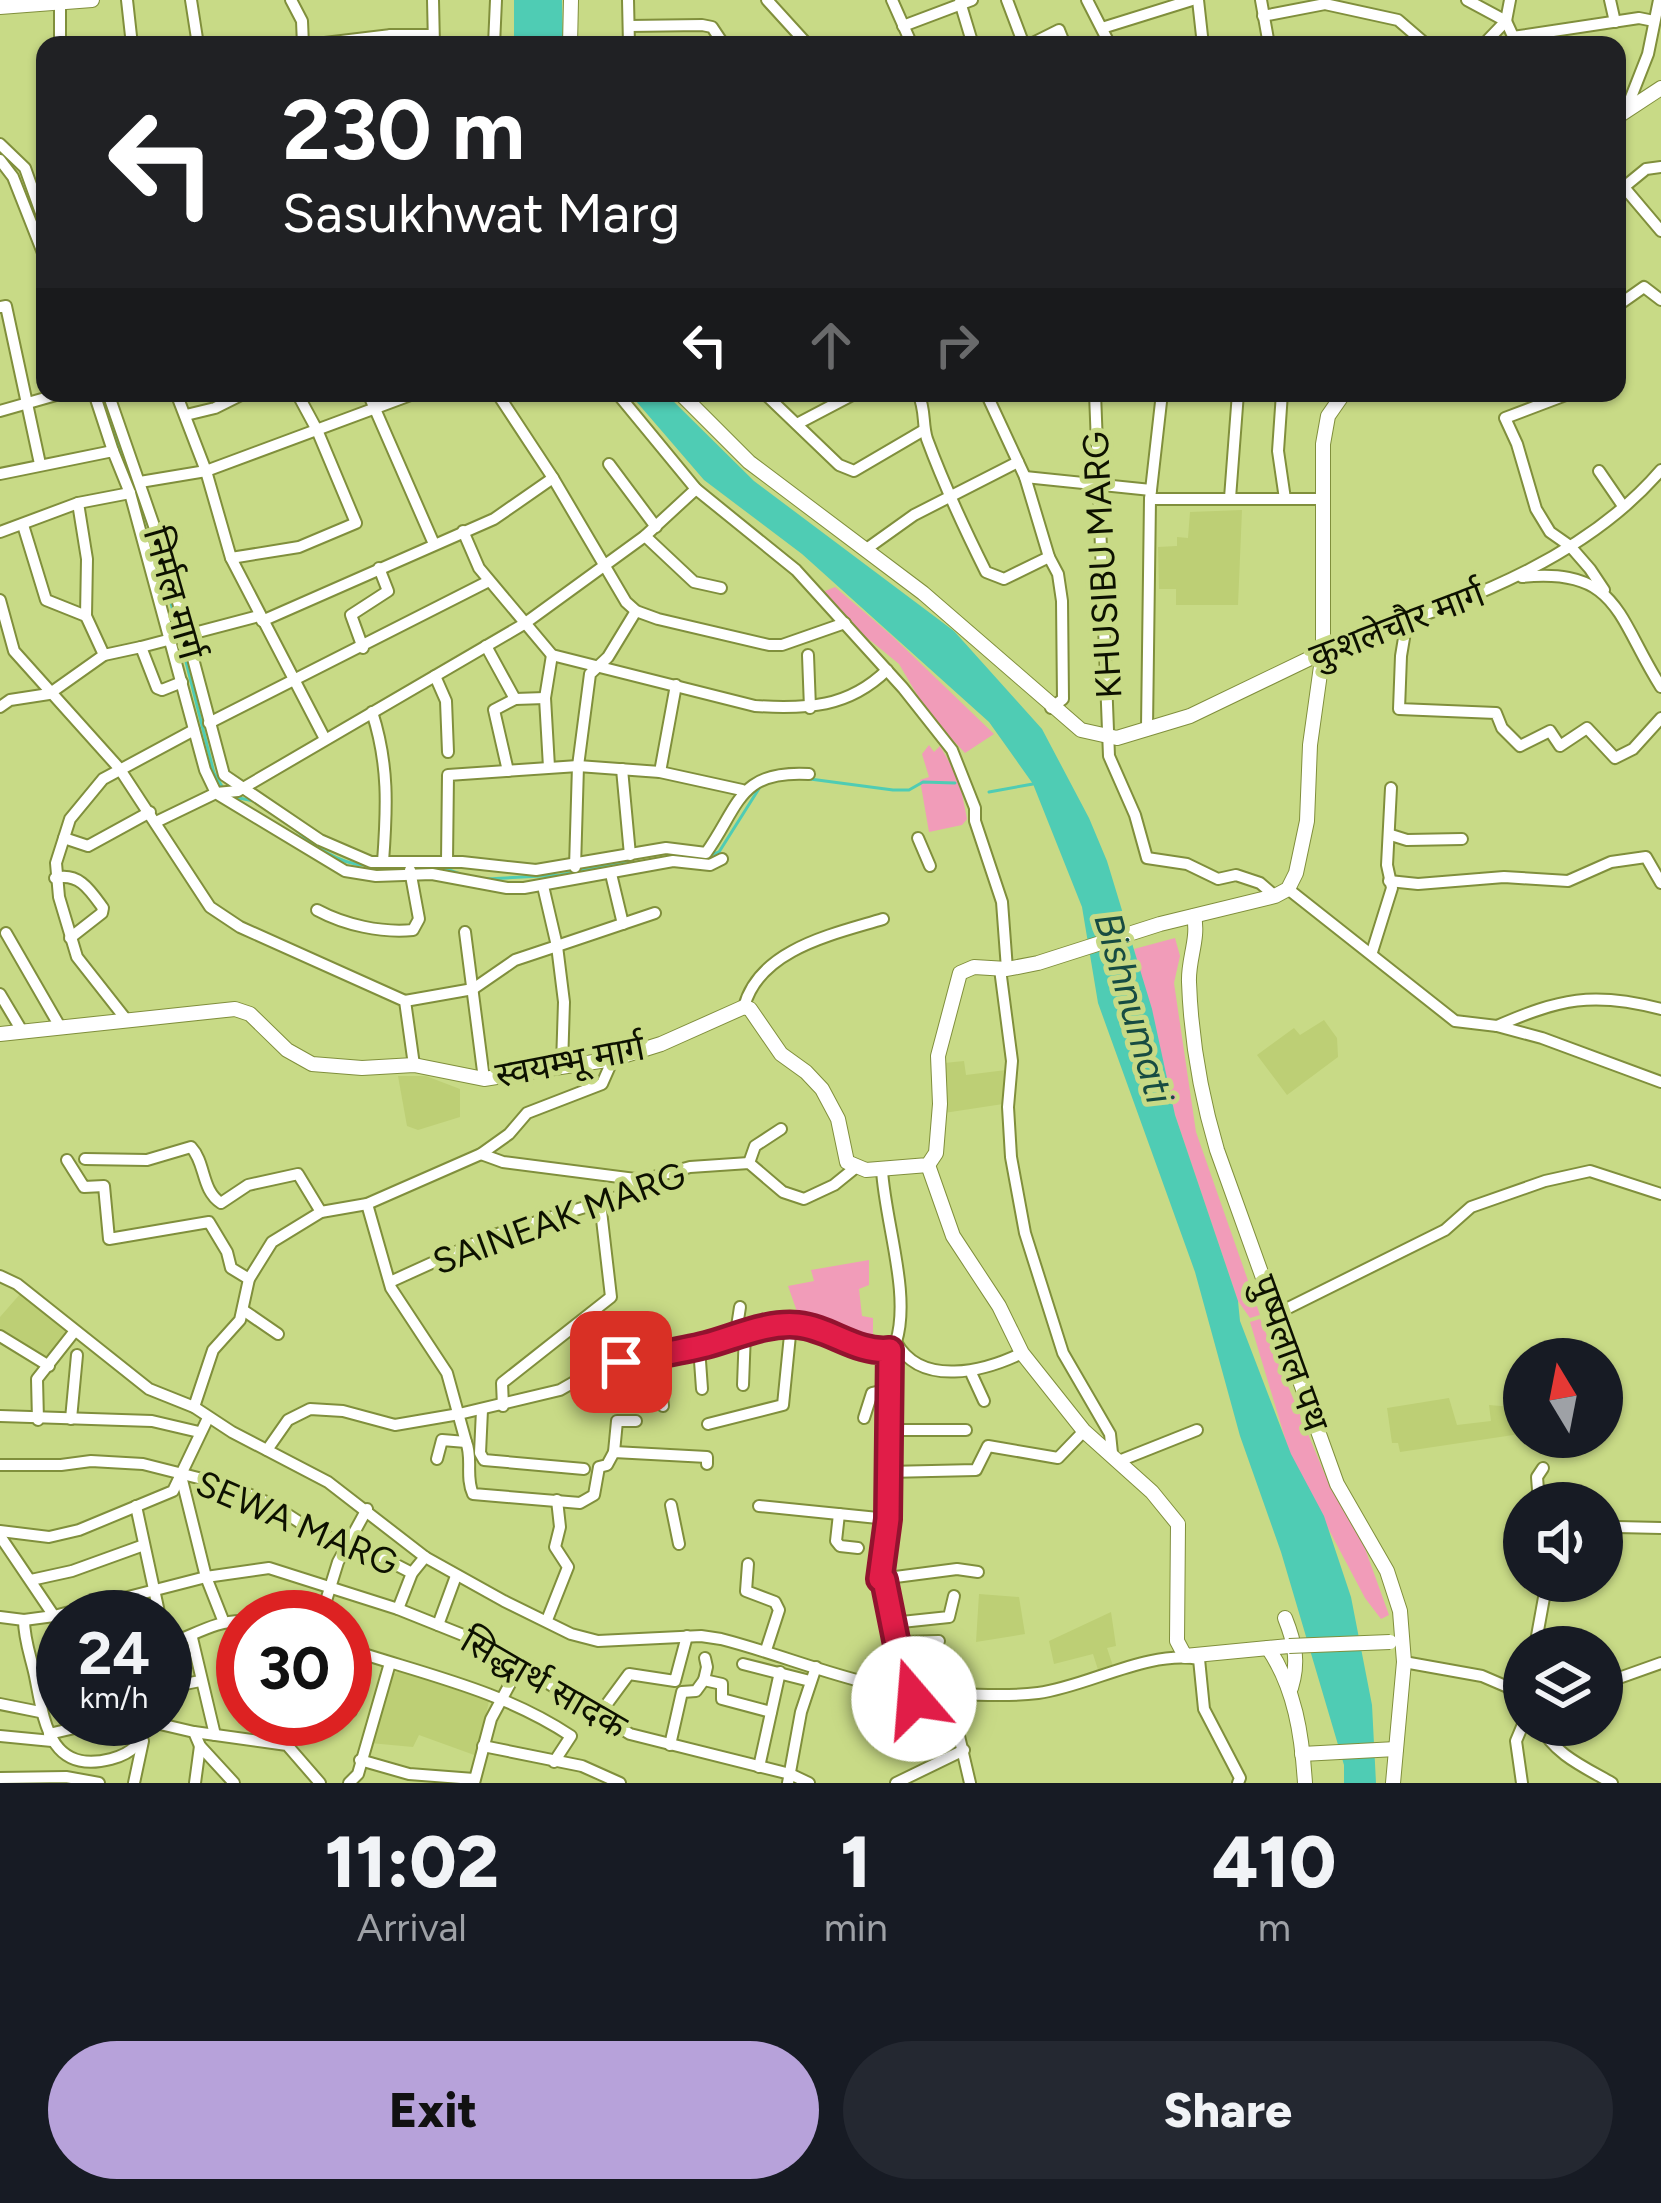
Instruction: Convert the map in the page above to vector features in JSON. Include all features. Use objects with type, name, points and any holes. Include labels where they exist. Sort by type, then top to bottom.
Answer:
[{"type":"main road","points":[[0,7],[92,0]]},
{"type":"main road","points":[[570,36],[572,0]]},
{"type":"main road","points":[[1626,110],[1661,88]]},
{"type":"main road","points":[[689,402],[749,462],[923,593],[1051,708],[1081,730],[1109,738]]},
{"type":"main road","points":[[744,1007],[781,1054],[822,1089],[838,1119],[847,1162],[855,1168],[928,1165],[937,1153],[938,1056],[960,973],[974,967],[1004,969],[1038,963],[1282,892],[1296,873],[1307,821],[1310,745],[1323,652],[1324,433],[1338,402]]},
{"type":"main road","name":"कुशलेचौर मार्ग","points":[[1109,738],[1190,716],[1323,652]]},
{"type":"main road","name":"पुष्पलाल पथ","points":[[1194,916],[1197,931],[1189,986],[1203,1097],[1217,1150],[1337,1484],[1388,1571],[1404,1662],[1392,1749],[1393,1783]]},
{"type":"main road","name":"स्वयम्भू मार्ग","points":[[0,1034],[235,1010],[250,1014],[287,1050],[312,1064],[415,1065],[484,1079],[614,1059],[744,1007]]},
{"type":"main road","points":[[928,1165],[953,1236],[999,1306],[1022,1353],[1084,1431],[1153,1492],[1178,1524],[1178,1641],[1185,1656],[1397,1642]]},
{"type":"main road","points":[[1285,1618],[1296,1660],[1290,1690]]},
{"type":"main road","points":[[1268,1648],[1286,1674],[1305,1783]]},
{"type":"main road","points":[[1302,1754],[1392,1749]]},
{"type":"street","points":[[128,0],[131,36]]},
{"type":"street","points":[[191,0],[197,36]]},
{"type":"street","points":[[291,0],[304,36]]},
{"type":"street","points":[[433,0],[434,36]]},
{"type":"street","points":[[494,36],[496,0]]},
{"type":"street","points":[[628,0],[629,36]]},
{"type":"street","points":[[767,0],[800,36]]},
{"type":"street","points":[[892,0],[908,36]]},
{"type":"street","points":[[1087,0],[1106,36]]},
{"type":"street","points":[[1102,28],[1195,0],[1201,36]]},
{"type":"street","points":[[1261,0],[1267,36]]},
{"type":"street","points":[[1467,0],[1506,20],[1513,36]]},
{"type":"street","points":[[1491,36],[1506,20],[1510,0]]},
{"type":"street","points":[[1610,0],[1615,22]]},
{"type":"street","points":[[1626,102],[1648,54],[1659,0]]},
{"type":"street","points":[[60,1],[61,36]]},
{"type":"street","points":[[1007,1],[1023,36]]},
{"type":"street","points":[[903,26],[964,2],[971,36]]},
{"type":"street","points":[[1263,16],[1325,2],[1397,20],[1416,36]]},
{"type":"street","points":[[1541,36],[1639,18],[1654,21]]},
{"type":"street","points":[[629,26],[702,25],[712,27],[718,36]]},
{"type":"street","points":[[0,144],[25,168],[36,199]]},
{"type":"street","points":[[0,160],[13,177],[36,235]]},
{"type":"street","points":[[1626,180],[1661,167]]},
{"type":"street","points":[[1626,189],[1661,231]]},
{"type":"street","points":[[1626,300],[1644,287],[1658,298]]},
{"type":"street","points":[[0,307],[6,306],[40,464]]},
{"type":"street","points":[[0,411],[36,401]]},
{"type":"street","points":[[97,402],[130,493],[205,770],[220,794],[338,869],[376,876],[447,861],[536,870],[670,848],[706,853],[742,790],[773,775],[809,774]]},
{"type":"street","name":"निर्मल मार्ग","points":[[111,402],[140,482],[224,776],[239,789]]},
{"type":"street","points":[[180,402],[231,558],[325,739]]},
{"type":"street","points":[[186,415],[227,402]]},
{"type":"street","points":[[231,558],[299,547],[356,523],[302,402]]},
{"type":"street","points":[[372,402],[434,544]]},
{"type":"street","points":[[140,482],[206,470],[394,402]]},
{"type":"street","points":[[503,402],[554,478],[619,595],[636,611],[769,645],[782,645],[844,623]]},
{"type":"street","points":[[624,402],[696,489],[796,570],[887,670],[961,767],[1002,902],[1012,1061],[1011,1157],[1025,1232],[1063,1353],[1095,1403],[1112,1437],[1115,1457],[1197,1430]]},
{"type":"street","points":[[774,402],[838,465],[854,470],[924,430]]},
{"type":"street","points":[[797,424],[839,402]]},
{"type":"street","points":[[922,402],[928,416],[924,430],[986,572],[1004,579],[1048,557]]},
{"type":"street","points":[[990,402],[1025,476],[1048,557],[1058,574],[1063,699],[1051,708]]},
{"type":"street","name":"KHUSIBU MARG","points":[[1094,402],[1109,756],[1136,814],[1147,858],[1187,864],[1218,879],[1236,874],[1282,892]]},
{"type":"street","points":[[1147,728],[1151,495],[1161,402]]},
{"type":"street","points":[[1230,498],[1237,402]]},
{"type":"street","points":[[1281,402],[1278,451],[1285,499]]},
{"type":"street","points":[[1547,402],[1504,418],[1517,444],[1536,509],[1550,532],[1570,546],[1604,590],[1661,687]]},
{"type":"street","points":[[0,474],[113,451]]},
{"type":"street","points":[[865,550],[949,496],[1018,462]]},
{"type":"street","points":[[609,464],[656,527]]},
{"type":"street","name":"कुशलेचौर मार्ग","points":[[1323,652],[1519,577],[1570,546],[1661,470]]},
{"type":"street","points":[[1599,471],[1623,506]]},
{"type":"street","points":[[1025,476],[1097,482],[1151,495],[1323,499]]},
{"type":"street","points":[[1,703],[49,694],[104,656],[261,619],[494,519],[554,478]]},
{"type":"street","points":[[64,838],[88,846],[153,817],[239,789],[524,624],[645,536],[696,489]]},
{"type":"street","points":[[0,532],[78,503],[130,493]]},
{"type":"street","points":[[78,503],[87,560],[86,616],[104,656]]},
{"type":"street","points":[[22,525],[46,600],[86,616]]},
{"type":"street","points":[[463,531],[489,581],[552,655],[755,706],[832,705],[870,687],[887,670]]},
{"type":"street","points":[[645,536],[694,582],[721,588]]},
{"type":"street","points":[[363,648],[351,615],[388,591],[379,568]]},
{"type":"street","points":[[1519,577],[1569,576],[1604,590]]},
{"type":"street","points":[[209,723],[489,581]]},
{"type":"street","points":[[0,600],[14,651],[119,768],[210,907],[322,967],[405,1001],[473,989],[515,960],[655,913]]},
{"type":"street","points":[[575,881],[578,766],[590,674],[608,657],[636,611]]},
{"type":"street","points":[[1407,620],[1399,710],[1496,713],[1502,728],[1520,746],[1550,731],[1560,746],[1586,728],[1615,758],[1633,749],[1661,718]]},
{"type":"street","points":[[487,646],[515,699]]},
{"type":"street","points":[[141,647],[157,688],[182,682]]},
{"type":"street","points":[[549,766],[545,698],[552,655]]},
{"type":"street","points":[[808,655],[810,708]]},
{"type":"street","points":[[435,676],[446,701],[448,752]]},
{"type":"street","points":[[660,772],[676,685]]},
{"type":"street","points":[[508,771],[494,710],[515,699],[545,698]]},
{"type":"street","points":[[372,712],[389,787],[383,862]]},
{"type":"street","points":[[125,1018],[77,957],[70,938],[56,878],[64,838],[70,819],[88,794],[119,768],[194,730]]},
{"type":"street","points":[[447,861],[448,776],[578,766],[660,772],[742,790]]},
{"type":"street","points":[[622,769],[631,855]]},
{"type":"street","points":[[1372,952],[1392,889],[1387,865],[1391,788]]},
{"type":"street","points":[[239,789],[342,852],[507,888],[683,861],[710,866],[722,859]]},
{"type":"street","points":[[1391,835],[1407,840],[1462,838]]},
{"type":"street","points":[[918,838],[930,866]]},
{"type":"street","points":[[1390,881],[1418,884],[1504,877],[1568,881],[1611,862],[1646,857],[1661,883]]},
{"type":"street","points":[[317,910],[336,920],[396,932],[413,930],[419,919],[410,869]]},
{"type":"street","points":[[56,878],[68,874],[78,878],[104,908],[70,938]]},
{"type":"street","points":[[610,874],[623,924]]},
{"type":"street","points":[[543,886],[564,1002],[562,1065]]},
{"type":"street","points":[[1282,892],[1372,952],[1456,1022],[1497,1026],[1604,1058],[1661,1082]]},
{"type":"street","points":[[744,1007],[755,985],[804,943],[884,919]]},
{"type":"street","points":[[465,932],[484,1079]]},
{"type":"street","points":[[6,933],[59,1025]]},
{"type":"street","points":[[0,994],[22,1031]]},
{"type":"street","points":[[1497,1026],[1551,1003],[1601,999],[1661,1010]]},
{"type":"street","points":[[405,1001],[415,1065]]},
{"type":"street","points":[[194,1407],[213,1350],[240,1320],[249,1279],[272,1242],[321,1212],[367,1204],[481,1154],[527,1113],[602,1084],[614,1059]]},
{"type":"street","points":[[781,1129],[754,1146],[748,1163],[783,1192],[804,1198],[834,1185],[855,1168]]},
{"type":"street","points":[[85,1159],[147,1160],[191,1147],[210,1196],[220,1203],[248,1185],[298,1174],[321,1212]]},
{"type":"street","points":[[481,1154],[503,1162],[643,1180]]},
{"type":"street","points":[[67,1160],[84,1187],[104,1186],[109,1239],[208,1222]]},
{"type":"street","name":"SAINEAK MARG","points":[[390,1282],[491,1237],[624,1195],[643,1180],[690,1167],[748,1163]]},
{"type":"street","points":[[880,1579],[888,1519],[889,1389],[901,1303],[882,1170],[889,1168]]},
{"type":"street","points":[[1276,1314],[1445,1230],[1472,1207],[1545,1181],[1590,1171],[1661,1194]]},
{"type":"street","points":[[208,1222],[216,1201]]},
{"type":"street","points":[[503,1406],[502,1383],[611,1297],[600,1202]]},
{"type":"street","points":[[367,1204],[396,1298],[447,1373],[470,1450],[468,1484],[473,1494],[580,1503],[594,1495],[599,1467],[608,1466],[617,1421],[636,1420]]},
{"type":"street","points":[[208,1222],[231,1268],[249,1279]]},
{"type":"street","points":[[0,1276],[149,1389],[194,1407],[328,1482],[425,1557],[571,1634],[598,1641],[722,1639],[914,1690],[1037,1693],[1185,1656],[1199,1659],[1204,1709],[1240,1778],[1238,1783]]},
{"type":"street","points":[[740,1307],[743,1385]]},
{"type":"street","points":[[243,1310],[278,1334]]},
{"type":"street","points":[[267,1450],[288,1420],[310,1409],[395,1425],[482,1410],[560,1390],[602,1366],[699,1347],[741,1332],[791,1325],[857,1346],[893,1346],[919,1364],[972,1375],[1022,1353]]},
{"type":"street","points":[[708,1424],[783,1405],[791,1325]]},
{"type":"street","points":[[38,1420],[37,1379],[74,1332]]},
{"type":"street","points":[[0,1336],[49,1366]]},
{"type":"street","points":[[699,1347],[702,1389]]},
{"type":"street","points":[[71,1418],[76,1354]]},
{"type":"street","points":[[655,1355],[663,1406]]},
{"type":"street","points":[[602,1366],[607,1404]]},
{"type":"street","points":[[972,1375],[984,1401]]},
{"type":"street","points":[[864,1418],[872,1393],[889,1389]]},
{"type":"street","points":[[482,1410],[480,1453],[484,1460],[584,1469]]},
{"type":"street","points":[[0,1416],[152,1421],[199,1432]]},
{"type":"street","name":"SEWA MARG","points":[[0,1533],[49,1537],[79,1530],[173,1491],[208,1418]]},
{"type":"street","points":[[888,1430],[966,1430]]},
{"type":"street","points":[[887,1472],[976,1470],[988,1446],[1058,1458],[1084,1431]]},
{"type":"street","points":[[437,1459],[442,1440],[466,1442]]},
{"type":"street","points":[[614,1452],[707,1457],[707,1464]]},
{"type":"street","points":[[0,1465],[61,1466],[91,1461],[143,1464],[181,1473],[216,1602]]},
{"type":"street","points":[[1537,1482],[1543,1468]]},
{"type":"street","name":"SEWA MARG","points":[[181,1473],[230,1486],[273,1505],[316,1533],[412,1574]]},
{"type":"street","points":[[547,1620],[568,1567],[555,1551],[560,1527],[557,1500]]},
{"type":"street","points":[[671,1505],[679,1544]]},
{"type":"street","points":[[136,1506],[155,1590]]},
{"type":"street","points":[[759,1506],[888,1519]]},
{"type":"street","points":[[327,1590],[368,1509]]},
{"type":"street","points":[[839,1514],[836,1541],[839,1546],[858,1548]]},
{"type":"street","points":[[1623,1527],[1661,1528]]},
{"type":"street","points":[[0,1533],[37,1590]]},
{"type":"street","points":[[31,1580],[144,1545]]},
{"type":"street","points":[[398,1609],[412,1574],[425,1557]]},
{"type":"street","points":[[748,1564],[747,1593],[775,1602],[779,1610],[766,1650]]},
{"type":"street","name":"सिद्धार्थ सादक","points":[[159,1590],[260,1567],[328,1587],[483,1643],[630,1734],[809,1783]]},
{"type":"street","points":[[880,1579],[957,1569],[978,1572]]},
{"type":"street","points":[[439,1625],[456,1576]]},
{"type":"street","points":[[880,1579],[884,1580],[897,1642],[898,1689]]},
{"type":"street","points":[[892,1623],[949,1617],[954,1596]]},
{"type":"street","name":"सिद्धार्थ सादक","points":[[0,1617],[36,1618]]},
{"type":"street","points":[[24,1620],[36,1686]]},
{"type":"street","points":[[194,1732],[215,1735],[192,1638],[216,1624]]},
{"type":"street","points":[[670,1745],[687,1636]]},
{"type":"street","points":[[897,1642],[939,1641]]},
{"type":"street","points":[[372,1657],[502,1696],[571,1736],[554,1762]]},
{"type":"street","points":[[598,1716],[629,1674],[696,1690],[704,1680],[705,1658]]},
{"type":"street","points":[[1404,1662],[1482,1676],[1503,1685]]},
{"type":"street","points":[[349,1783],[358,1774],[390,1663]]},
{"type":"street","points":[[1623,1677],[1661,1663]]},
{"type":"street","points":[[743,1664],[810,1681]]},
{"type":"street","points":[[360,1760],[408,1778],[474,1781],[502,1696],[519,1667]]},
{"type":"street","points":[[789,1778],[816,1667]]},
{"type":"street","points":[[759,1767],[780,1672]]},
{"type":"street","points":[[704,1680],[722,1684],[722,1699],[771,1712]]},
{"type":"street","points":[[192,1683],[200,1681]]},
{"type":"street","points":[[914,1690],[917,1702],[955,1719],[970,1783]]},
{"type":"street","points":[[944,1691],[945,1711]]},
{"type":"street","points":[[0,1705],[36,1711]]},
{"type":"street","points":[[194,1732],[200,1746],[234,1783]]},
{"type":"street","points":[[0,1736],[36,1737]]},
{"type":"street","points":[[59,1746],[68,1756],[92,1762],[136,1746]]},
{"type":"street","points":[[134,1783],[141,1746]]},
{"type":"street","points":[[195,1783],[200,1746]]},
{"type":"street","points":[[288,1746],[320,1783]]},
{"type":"street","points":[[483,1746],[593,1770],[620,1783]]},
{"type":"street","points":[[1517,1746],[1522,1783]]},
{"type":"street","points":[[1557,1746],[1574,1762],[1612,1783]]},
{"type":"street","points":[[896,1783],[964,1750]]},
{"type":"street","points":[[0,1778],[99,1783]]},
{"type":"shaded area","points":[[1242,510],[1238,605],[1176,605],[1176,589],[1159,589],[1158,547],[1177,546],[1177,537],[1188,538],[1190,512]]},
{"type":"shaded area","points":[[835,587],[994,734],[965,753],[929,715],[899,664],[815,595]]},
{"type":"shaded area","points":[[929,745],[934,752],[940,746],[959,779],[967,819],[962,825],[929,832],[920,780],[929,777],[922,754]]},
{"type":"shaded area","points":[[1175,938],[1180,956],[1174,983],[1196,1132],[1260,1315],[1250,1318],[1238,1301],[1175,1115],[1134,949]]},
{"type":"shaded area","points":[[1324,1020],[1337,1038],[1338,1057],[1287,1095],[1257,1055],[1294,1028],[1300,1035]]},
{"type":"shaded area","points":[[964,1061],[966,1075],[1006,1070],[1003,1104],[944,1113],[944,1063]]},
{"type":"shaded area","points":[[398,1076],[426,1076],[460,1089],[460,1117],[418,1130],[407,1126]]},
{"type":"shaded area","points":[[869,1260],[869,1285],[859,1289],[862,1316],[873,1318],[873,1346],[800,1320],[788,1286],[814,1281],[811,1270]]},
{"type":"shaded area","points":[[21,1293],[71,1333],[49,1361],[0,1332],[0,1317]]},
{"type":"shaded area","points":[[1260,1319],[1331,1489],[1358,1529],[1389,1615],[1381,1619],[1365,1598],[1291,1458],[1250,1322]]},
{"type":"shaded area","points":[[1449,1398],[1457,1425],[1491,1421],[1489,1405],[1503,1406],[1503,1437],[1400,1452],[1398,1443],[1392,1443],[1387,1408]]},
{"type":"shaded area","points":[[979,1594],[1019,1597],[1025,1634],[976,1642]]},
{"type":"shaded area","points":[[1111,1612],[1116,1646],[1107,1648],[1115,1672],[1100,1676],[1093,1654],[1054,1664],[1049,1641]]},
{"type":"shaded area","points":[[401,1671],[489,1701],[477,1756],[419,1735],[413,1747],[372,1743],[392,1674]]},
{"type":"water","points":[[514,0],[562,0],[563,36],[514,36]]},
{"type":"water","name":"Bishnumati","points":[[637,402],[674,402],[754,481],[954,631],[1042,729],[1089,818],[1107,861],[1152,1009],[1175,1115],[1238,1301],[1240,1321],[1291,1454],[1324,1516],[1351,1597],[1372,1705],[1376,1783],[1344,1783],[1344,1765],[1281,1552],[1240,1436],[1195,1272],[1098,1003],[1082,907],[1033,784],[989,722],[802,554],[704,480]]},
{"type":"waterway","points":[[101,402],[131,480]]},
{"type":"waterway","points":[[131,480],[179,632]]},
{"type":"waterway","points":[[181,642],[214,773],[223,788]]},
{"type":"waterway","points":[[810,779],[893,790],[909,790],[923,782],[955,783]]},
{"type":"waterway","points":[[989,792],[1033,784]]},
{"type":"waterway","points":[[711,855],[719,852],[760,787]]},
{"type":"waterway","points":[[234,797],[254,801]]},
{"type":"waterway","points":[[291,826],[335,857],[365,865]]},
{"type":"waterway","points":[[487,879],[560,875],[631,860]]},
{"type":"waterway","points":[[441,867],[460,874]]},
{"type":"route","points":[[621,1362],[723,1341],[736,1333],[791,1325],[857,1346],[890,1350],[888,1519],[880,1579],[884,1580],[900,1660],[898,1689],[914,1690],[914,1699]]}]
